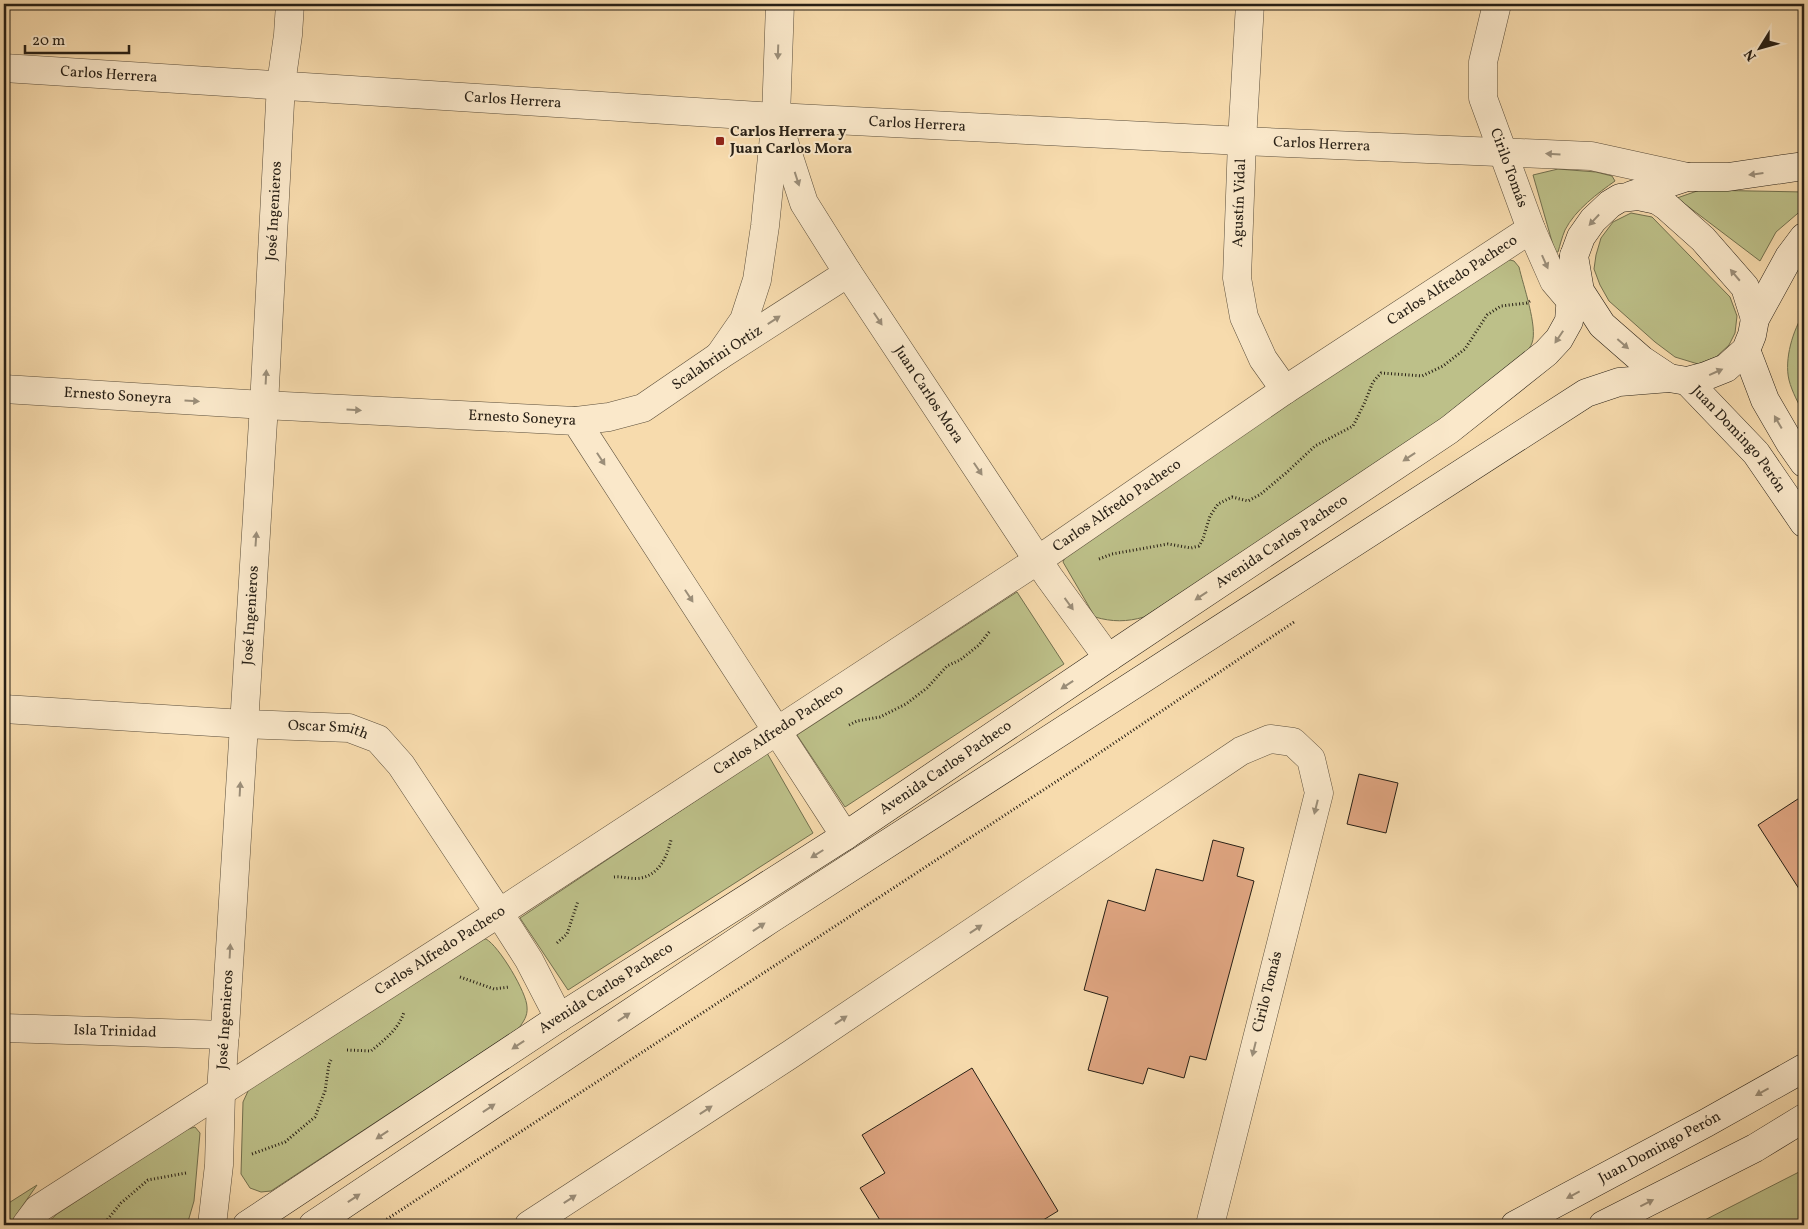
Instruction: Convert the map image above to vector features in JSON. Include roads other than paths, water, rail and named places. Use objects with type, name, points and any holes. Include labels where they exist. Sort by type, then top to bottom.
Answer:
[{"type":"street","name":"José Ingenieros","points":[[212,1225],[219,1164],[221,1092],[264,405],[281,84],[290,4]]},
{"type":"street","name":"Juan Carlos Mora","points":[[719,356],[744,320],[757,280],[765,226],[776,116],[780,4]]},
{"type":"street","name":"Agustín Vidal","points":[[1250,4],[1237,278],[1244,317],[1263,360],[1285,390]]},
{"type":"street","name":"Cirilo Tomás","points":[[1497,4],[1483,62],[1483,98],[1531,229],[1554,281],[1581,304]]},
{"type":"street","name":"Carlos Herrera","points":[[4,68],[776,116],[1242,142],[1591,156],[1687,177]]},
{"type":"street","name":"Juan Carlos Mora","points":[[776,116],[804,203],[848,274],[1038,560],[1108,658]]},
{"type":"street","name":"Carlos Herrera","points":[[1591,156],[1652,195]]},
{"type":"street","points":[[1678,380],[1642,360],[1581,304],[1574,256],[1581,237],[1593,220],[1620,198],[1652,195],[1687,177],[1728,177],[1804,166]]},
{"type":"street","points":[[1652,195],[1684,221],[1745,287],[1755,319]]},
{"type":"street","name":"Carlos Alfredo Pacheco","points":[[26,1225],[38,1208],[499,913],[1038,560],[1285,390],[1531,229]]},
{"type":"street","points":[[1804,237],[1790,257],[1755,319],[1752,335],[1746,350],[1765,400],[1804,463]]},
{"type":"street","name":"Scalabrini Ortiz","points":[[576,421],[609,417],[643,408],[719,356],[848,274]]},
{"type":"street","name":"Avenida Carlos Pacheco","points":[[246,1225],[559,1018],[845,836],[1449,430],[1546,353],[1559,339],[1581,304]]},
{"type":"street","name":"Avenida Carlos Pacheco","points":[[313,1225],[769,920],[1586,393],[1619,382],[1678,380],[1706,376],[1726,368],[1746,350]]},
{"type":"street","name":"Juan Domingo Perón","points":[[1678,380],[1756,453],[1804,523]]},
{"type":"street","name":"Ernesto Soneyra","points":[[4,389],[576,421],[845,836]]},
{"type":"street","name":"Oscar Smith","points":[[4,709],[244,724],[349,728],[378,739],[401,765],[530,960],[559,1018]]},
{"type":"street","name":"Cirilo Tomás","points":[[529,1225],[791,1054],[1241,751],[1270,739],[1293,742],[1311,759],[1319,793],[1210,1225]]},
{"type":"street","name":"Isla Trinidad","points":[[4,1028],[226,1035]]},
{"type":"street","name":"Juan Domingo Perón","points":[[1515,1225],[1706,1123],[1804,1068]]},
{"type":"street","points":[[1603,1225],[1755,1148],[1804,1118]]},
{"type":"place","name":"Carlos Herrera y Juan Carlos Mora","points":[[720,141]]}]
